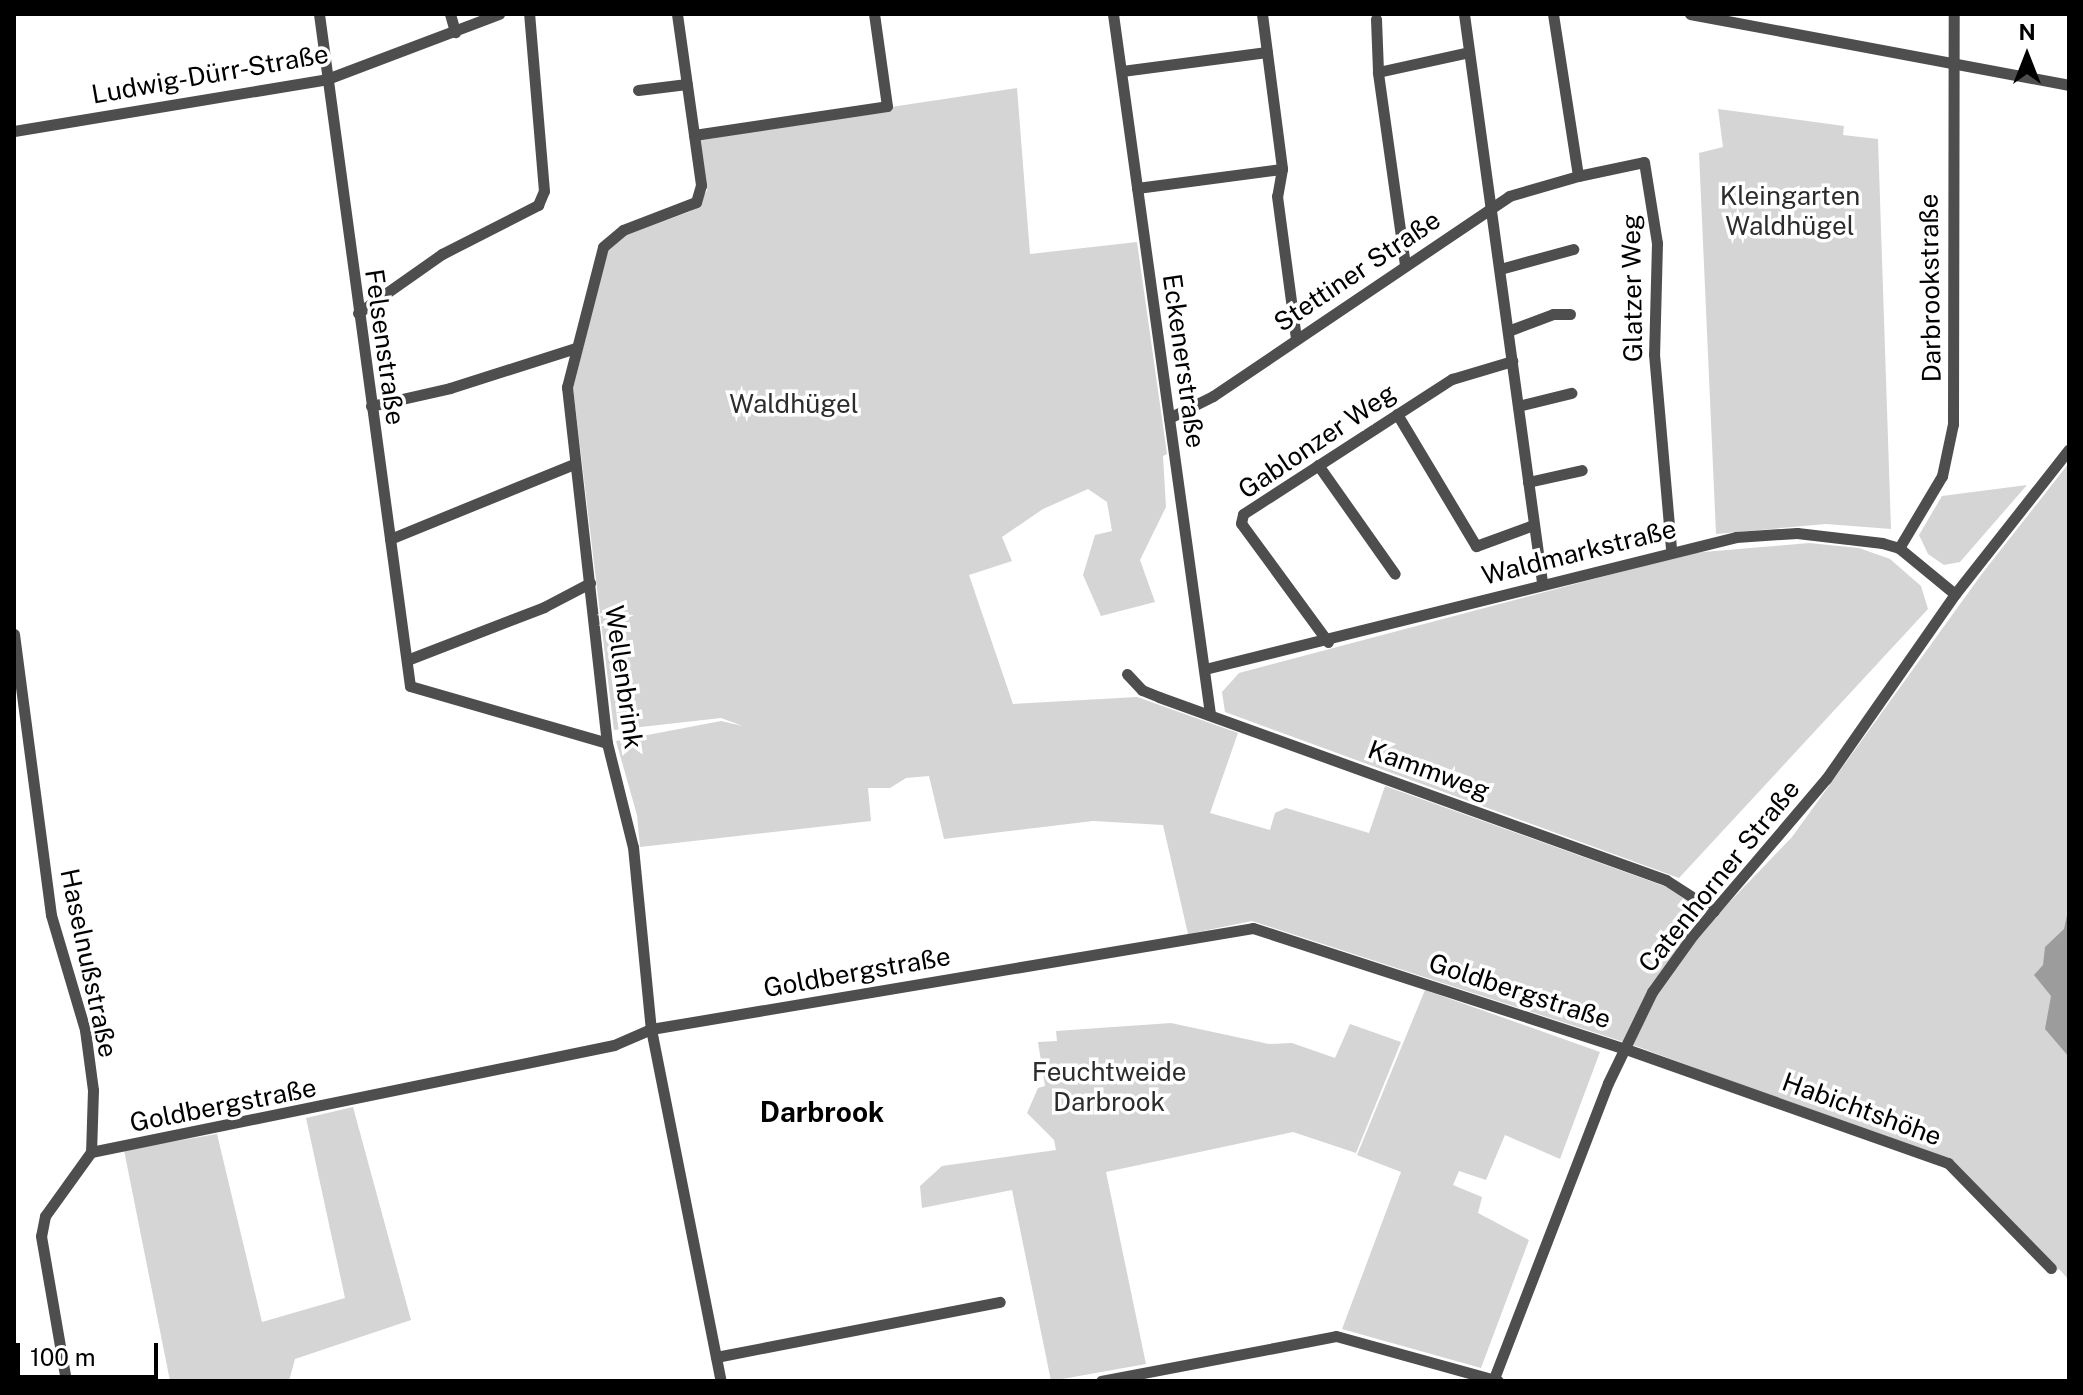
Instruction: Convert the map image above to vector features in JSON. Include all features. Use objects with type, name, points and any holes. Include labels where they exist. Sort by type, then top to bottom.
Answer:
[{"type":"street","name":"Felsenstraße","points":[[319,14],[410,686],[607,743]]},
{"type":"street","points":[[450,14],[455,32]]},
{"type":"street","name":"Ludwig-Dürr-Straße","points":[[14,131],[327,79],[499,14]]},
{"type":"street","points":[[358,313],[442,254],[538,205],[544,191],[529,14]]},
{"type":"street","name":"Wellenbrink","points":[[677,14],[701,185],[696,202],[623,230],[603,247],[567,387],[607,743],[633,847],[651,1029],[721,1381]]},
{"type":"street","points":[[694,135],[887,106],[874,14]]},
{"type":"street","name":"Eckenerstraße","points":[[1113,14],[1210,714]]},
{"type":"street","points":[[1262,14],[1282,169],[1277,196],[1296,339]]},
{"type":"street","points":[[1464,14],[1542,582]]},
{"type":"street","points":[[1553,14],[1578,176]]},
{"type":"street","points":[[1690,14],[1950,66],[2069,85]]},
{"type":"street","name":"Darbrookstraße","points":[[1899,548],[1942,476],[1953,424],[1950,66],[1954,14]]},
{"type":"street","points":[[1376,19],[1378,72],[1405,265]]},
{"type":"street","points":[[1122,71],[1267,52]]},
{"type":"street","points":[[1378,72],[1469,52]]},
{"type":"street","points":[[638,90],[687,84]]},
{"type":"street","name":"Glatzer Weg","points":[[1578,176],[1644,162],[1657,243],[1654,354],[1671,550]]},
{"type":"street","points":[[1137,188],[1282,169]]},
{"type":"street","name":"Stettiner Straße","points":[[1169,418],[1192,410],[1492,206],[1529,188],[1578,176]]},
{"type":"street","points":[[1500,269],[1573,249]]},
{"type":"street","points":[[1508,331],[1553,314],[1570,314]]},
{"type":"street","points":[[371,406],[450,388],[575,348]]},
{"type":"street","name":"Gablonzer Weg","points":[[1328,642],[1241,523],[1251,504],[1474,368],[1512,361]]},
{"type":"street","points":[[1518,406],[1571,393]]},
{"type":"street","points":[[1397,414],[1476,546],[1533,525]]},
{"type":"street","name":"Catenhorner Straße","points":[[1495,1381],[1623,1048],[1652,992],[1714,911],[1826,779],[1955,594],[2069,449]]},
{"type":"street","points":[[390,539],[574,464]]},
{"type":"street","points":[[1318,465],[1395,574]]},
{"type":"street","points":[[1528,482],[1582,470]]},
{"type":"street","name":"Waldmarkstraße","points":[[1205,669],[1328,642],[1542,582],[1671,550],[1797,533],[1899,548]]},
{"type":"street","points":[[1899,548],[1955,594]]},
{"type":"street","points":[[407,660],[544,607],[590,583]]},
{"type":"street","name":"Haselnußstraße","points":[[14,634],[51,915],[85,1030],[95,1125],[91,1152]]},
{"type":"street","name":"Kammweg","points":[[1127,674],[1142,690],[1666,880],[1714,911]]},
{"type":"street","name":"Goldbergstraße","points":[[91,1152],[614,1045],[651,1029],[1253,928],[1623,1048]]},
{"type":"street","name":"Habichtshöhe","points":[[1623,1048],[1948,1163],[2051,1268]]},
{"type":"street","points":[[66,1381],[41,1236],[45,1216],[91,1152]]},
{"type":"street","points":[[716,1357],[1000,1302]]},
{"type":"street","points":[[1101,1381],[1336,1336],[1495,1381]]},
{"type":"green space","name":"Waldhügel","points":[[1017,88],[1030,254],[1137,242],[1167,454],[1163,456],[1166,507],[1140,560],[1155,602],[1101,616],[1083,575],[1095,535],[1112,531],[1107,502],[1088,489],[1043,509],[1002,537],[1012,561],[969,575],[1013,704],[1137,697],[1238,733],[1210,813],[1270,830],[1275,813],[1286,808],[1369,833],[1385,786],[1675,890],[1720,912],[1792,837],[1981,575],[2069,463],[2069,1280],[2059,1269],[2051,1274],[1949,1162],[1636,1046],[1252,921],[1188,934],[1163,825],[1093,821],[944,839],[929,776],[906,778],[890,788],[868,788],[871,821],[640,847],[637,815],[616,741],[721,721],[743,726],[721,718],[614,730],[573,388],[608,250],[624,236],[691,211],[707,191],[699,136]]},
{"type":"green space","name":"Kleingarten Waldhügel","points":[[1718,109],[1844,126],[1843,135],[1878,139],[1891,529],[1826,524],[1716,534],[1699,153],[1723,147]]},
{"type":"green space","points":[[2027,485],[1960,562],[1944,565],[1928,554],[1919,535],[1942,496]]},
{"type":"green space","points":[[1809,543],[1859,548],[1890,559],[1921,586],[1928,609],[1679,878],[1225,712],[1222,692],[1239,673],[1692,553]]},
{"type":"green space","points":[[1425,990],[1600,1052],[1560,1159],[1505,1135],[1486,1180],[1459,1171],[1453,1185],[1482,1197],[1478,1213],[1529,1240],[1481,1368],[1342,1329],[1401,1172],[1357,1155]]},
{"type":"green space","name":"Feuchtweide Darbrook","points":[[1171,1023],[1269,1044],[1292,1043],[1335,1058],[1350,1024],[1401,1042],[1356,1153],[1293,1132],[1106,1172],[1146,1364],[1051,1381],[1012,1190],[922,1208],[920,1186],[942,1166],[1056,1150],[1054,1140],[1027,1113],[1038,1088],[1045,1086],[1038,1042],[1057,1041],[1056,1031]]},
{"type":"green space","points":[[353,1107],[411,1320],[295,1359],[289,1381],[170,1381],[124,1150],[217,1134],[262,1322],[345,1298],[306,1118]]},
{"type":"shaded area","points":[[2069,906],[2069,1057],[2045,1029],[2051,996],[2034,975],[2043,965],[2045,947],[2064,929]]},
{"type":"district","name":"Darbrook","points":[[822,1112]]}]
